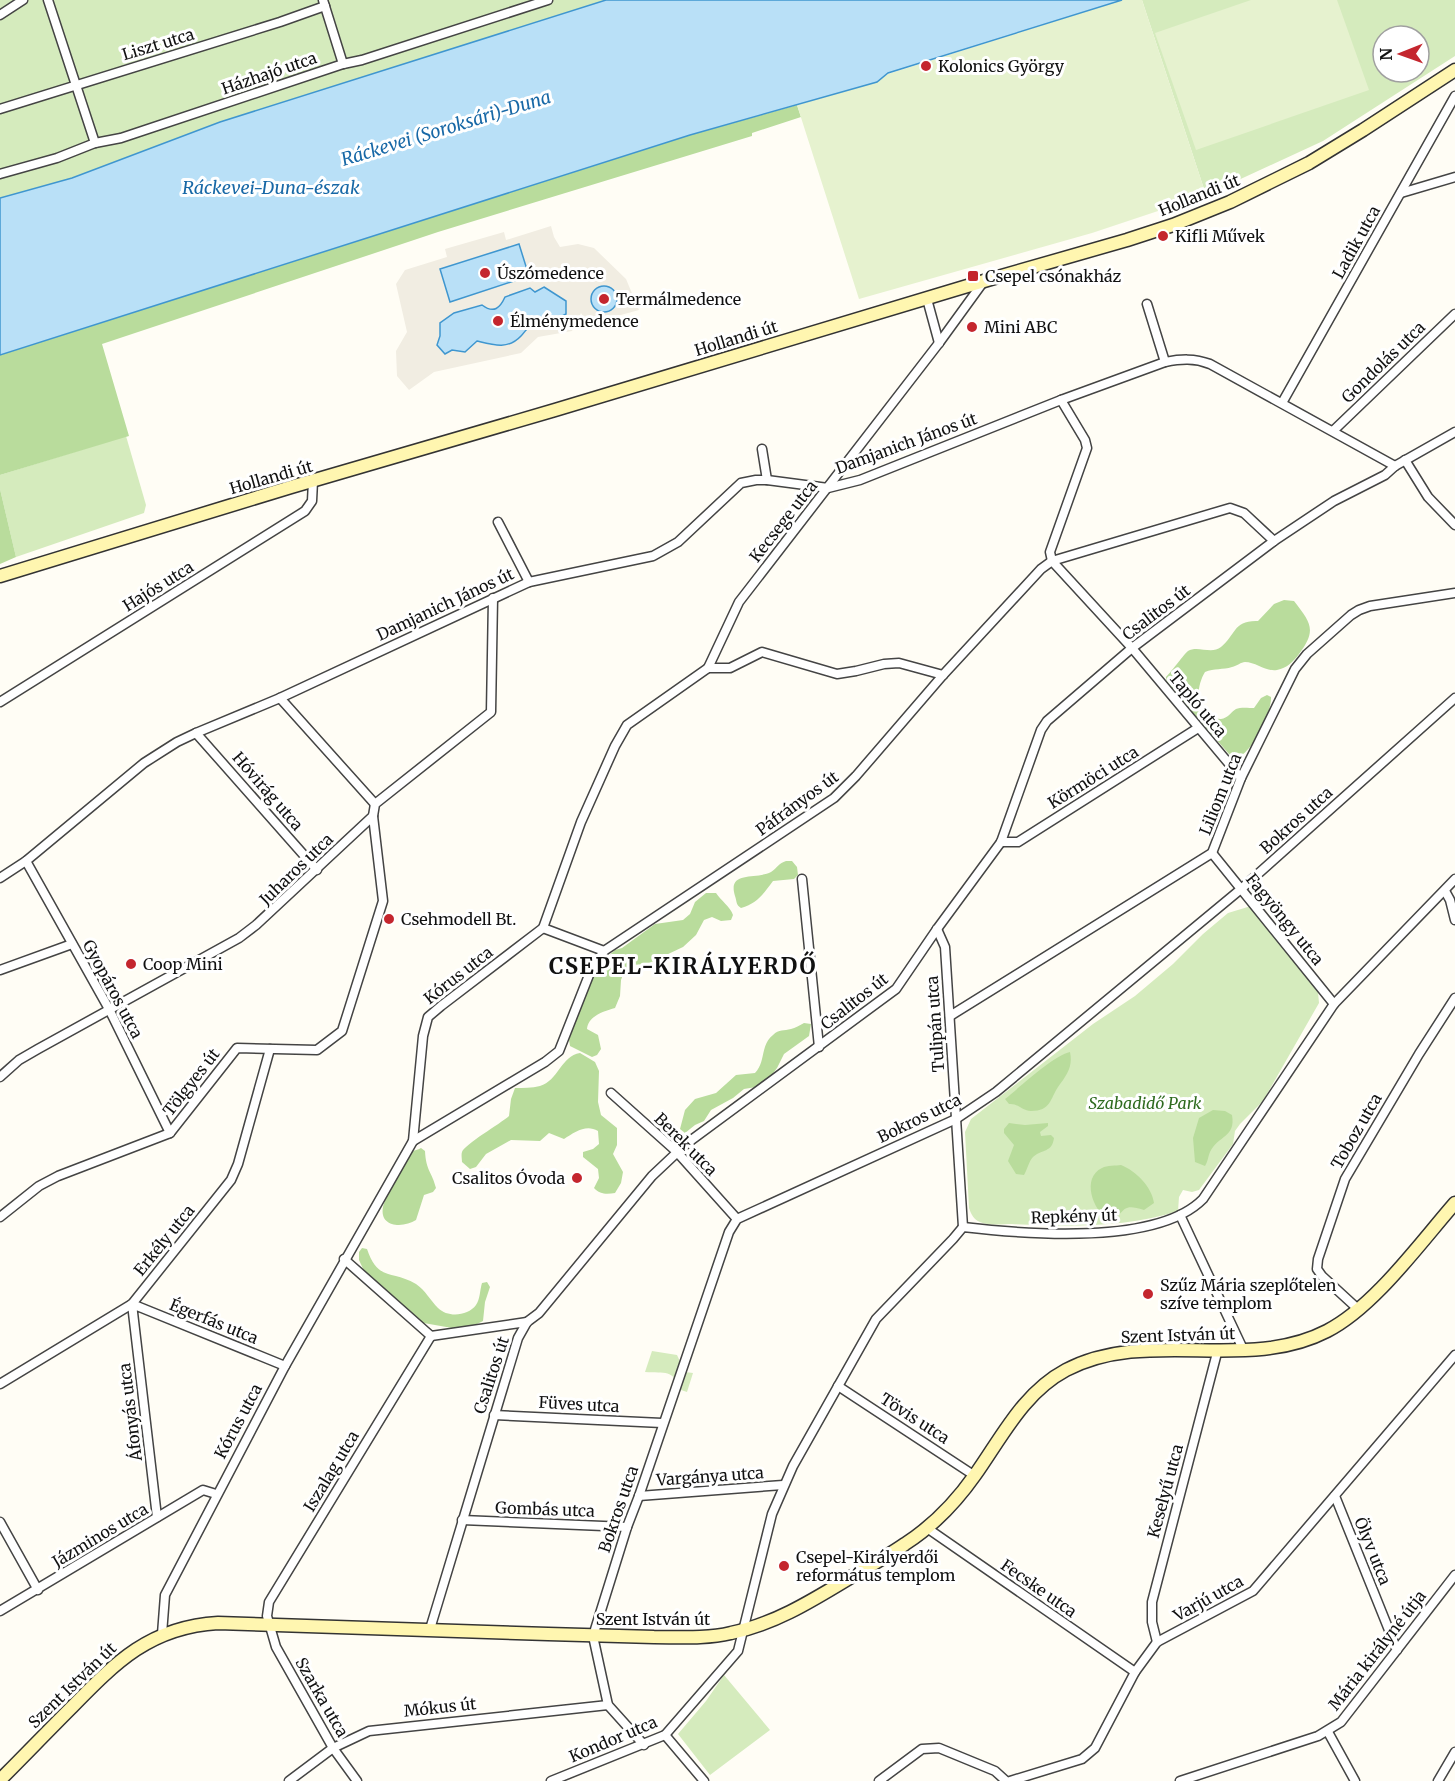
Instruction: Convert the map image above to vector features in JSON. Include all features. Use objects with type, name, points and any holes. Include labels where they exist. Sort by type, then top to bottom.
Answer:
[{"type":"street","points":[[0,15],[24,0]]},
{"type":"street","points":[[48,0],[95,143]]},
{"type":"street","name":"Házhajó utca","points":[[0,174],[57,158],[95,143],[121,138],[343,64],[363,60],[548,0]]},
{"type":"street","points":[[324,3],[343,64]]},
{"type":"street","name":"Liszt utca","points":[[0,109],[280,22],[324,3]]},
{"type":"street","name":"Hollandi út","points":[[0,576],[1173,225],[1273,182],[1334,148],[1455,70]]},
{"type":"street","name":"Ladik utca","points":[[1282,403],[1455,96]]},
{"type":"street","points":[[1401,193],[1455,177]]},
{"type":"street","name":"Kecsege utca","points":[[708,668],[739,602],[939,343],[984,281]]},
{"type":"street","points":[[927,298],[939,343]]},
{"type":"street","points":[[1147,304],[1165,362]]},
{"type":"street","name":"Gondolás utca","points":[[1333,431],[1455,314]]},
{"type":"street","name":"Damjanich János út","points":[[0,877],[26,861],[144,763],[177,742],[280,698],[529,582],[653,556],[678,542],[741,483],[767,480],[828,488],[860,480],[1061,400],[1165,362],[1180,359],[1200,361],[1282,403],[1395,466]]},
{"type":"street","points":[[1052,561],[1050,552],[1086,448],[1085,440],[1061,400]]},
{"type":"street","points":[[1395,466],[1455,432]]},
{"type":"street","points":[[762,449],[767,480]]},
{"type":"street","points":[[1405,460],[1428,497],[1455,525]]},
{"type":"street","name":"Csalitos út","points":[[430,1629],[518,1338],[527,1322],[539,1313],[652,1176],[677,1152],[896,989],[1001,842],[1041,730],[1047,721],[1132,648],[1274,541],[1334,501],[1385,475],[1395,466]]},
{"type":"street","name":"Hajós utca","points":[[0,702],[305,511],[312,501],[313,481]]},
{"type":"street","name":"Páfrányos út","points":[[413,1141],[545,1062],[558,1051],[591,970],[604,951],[834,798],[856,776],[943,675],[1041,569],[1052,561],[1230,508],[1244,513],[1274,541]]},
{"type":"street","points":[[498,522],[529,582]]},
{"type":"street","name":"Tapló utca","points":[[1052,561],[1132,648],[1241,778]]},
{"type":"street","name":"Liliom utca","points":[[950,1016],[1212,853],[1241,778],[1295,669],[1307,654],[1351,615],[1370,606],[1455,593]]},
{"type":"street","points":[[373,816],[375,804],[491,712],[493,598]]},
{"type":"street","points":[[604,951],[543,927],[581,822],[615,746],[627,725],[708,668],[730,668],[762,652],[837,674],[899,663],[943,675]]},
{"type":"street","points":[[280,698],[375,804]]},
{"type":"street","name":"Bokros utca","points":[[593,1636],[662,1423],[729,1232],[736,1219],[957,1119],[996,1092],[1241,889],[1455,698]]},
{"type":"street","name":"Körmöci utca","points":[[1001,842],[1018,842],[1198,728]]},
{"type":"street","name":"Hóvirág utca","points":[[196,733],[317,870]]},
{"type":"street","name":"Juharos utca","points":[[0,1077],[19,1060],[239,938],[271,914],[373,816]]},
{"type":"street","name":"Tölgyes út","points":[[0,1218],[39,1186],[57,1176],[170,1133],[237,1048],[317,1050],[342,1031],[383,901],[373,816]]},
{"type":"street","name":"Fagyöngy utca","points":[[1212,853],[1334,1004]]},
{"type":"street","name":"Gyopáros utca","points":[[26,861],[109,1009],[170,1133]]},
{"type":"street","points":[[802,879],[819,1047]]},
{"type":"street","name":"Repkény út","points":[[963,1227],[1032,1234],[1083,1234],[1131,1228],[1180,1215],[1192,1209],[1203,1199],[1334,1004],[1455,879]]},
{"type":"street","points":[[1445,891],[1455,920]]},
{"type":"street","name":"Kórus utca","points":[[162,1634],[165,1594],[285,1366],[413,1141],[423,1036],[428,1017],[543,927]]},
{"type":"street","name":"Tulipán utca","points":[[937,929],[945,947],[963,1227]]},
{"type":"street","points":[[0,970],[72,944]]},
{"type":"street","name":"Toboz utca","points":[[1359,1310],[1322,1276],[1317,1269],[1318,1259],[1345,1179],[1455,998]]},
{"type":"street","name":"Erkély utca","points":[[0,1384],[132,1304],[235,1173],[270,1049]]},
{"type":"street","name":"Berek utca","points":[[611,1093],[677,1152],[736,1219]]},
{"type":"street","name":"Szent István út","points":[[0,1780],[112,1667],[143,1644],[162,1634],[201,1624],[698,1637],[743,1630],[782,1616],[906,1544],[927,1528],[975,1476],[1024,1402],[1064,1371],[1090,1359],[1114,1353],[1140,1350],[1279,1347],[1327,1332],[1359,1310],[1455,1203]]},
{"type":"street","points":[[1180,1215],[1243,1349]]},
{"type":"street","points":[[743,1630],[772,1514],[783,1485],[876,1319],[963,1227]]},
{"type":"street","points":[[344,1259],[431,1336],[527,1322]]},
{"type":"street","name":"Égerfás utca","points":[[132,1304],[285,1366]]},
{"type":"street","name":"Áfonyás utca","points":[[132,1304],[157,1517]]},
{"type":"street","name":"Iszalag utca","points":[[268,1624],[269,1602],[431,1336]]},
{"type":"street","name":"Keselyű utca","points":[[1156,1642],[1152,1622],[1152,1602],[1218,1349]]},
{"type":"street","name":"Varjú utca","points":[[1008,1781],[1082,1759],[1095,1748],[1135,1672],[1156,1642],[1253,1591],[1455,1354]]},
{"type":"street","name":"Tövis utca","points":[[838,1386],[975,1476]]},
{"type":"street","name":"Füves utca","points":[[494,1415],[662,1423]]},
{"type":"street","name":"Vargánya utca","points":[[639,1496],[783,1485]]},
{"type":"street","name":"Jázminos utca","points":[[0,1611],[203,1490],[216,1494]]},
{"type":"street","name":"Ölyv utca","points":[[1335,1496],[1397,1650]]},
{"type":"street","name":"Gombás utca","points":[[462,1520],[627,1527]]},
{"type":"street","points":[[0,1522],[38,1590]]},
{"type":"street","name":"Fecske utca","points":[[927,1528],[1135,1672]]},
{"type":"street","name":"Mária királyné útja","points":[[1180,1781],[1328,1732],[1351,1711],[1455,1575]]},
{"type":"street","name":"Szarka utca","points":[[268,1624],[276,1647],[333,1748],[357,1781]]},
{"type":"street","name":"Kondor utca","points":[[551,1781],[665,1735],[738,1652],[743,1630]]},
{"type":"street","points":[[593,1636],[608,1705],[644,1745]]},
{"type":"street","name":"Mókus út","points":[[289,1781],[333,1748],[369,1731],[608,1705]]},
{"type":"street","points":[[1328,1732],[1355,1781]]},
{"type":"street","points":[[665,1735],[704,1781]]},
{"type":"street","points":[[879,1781],[922,1749],[939,1748],[995,1771],[1008,1781]]},
{"type":"street","points":[[1438,1781],[1455,1752]]},
{"type":"green space","points":[[0,0],[606,0],[220,122],[72,178],[0,198]]},
{"type":"green space","points":[[1122,0],[1142,0],[1206,195],[1092,233],[859,299],[797,105],[877,82],[888,74]]},
{"type":"green space","points":[[1142,0],[1455,0],[1455,56],[1431,71],[1431,24],[1371,24],[1371,84],[1412,84],[1323,141],[1206,195]]},
{"type":"green space","points":[[1251,0],[1337,0],[1369,90],[1196,150],[1155,33]]},
{"type":"green space","points":[[797,105],[801,117],[752,133],[752,136],[438,232],[102,344],[129,436],[0,475],[0,355],[690,135]]},
{"type":"green space","points":[[126,436],[146,505],[144,513],[16,557],[0,489],[0,475]]},
{"type":"green space","points":[[0,489],[16,557],[0,564]]},
{"type":"green space","points":[[1284,600],[1294,601],[1310,627],[1305,646],[1292,662],[1277,670],[1243,662],[1229,668],[1212,670],[1205,672],[1199,686],[1201,708],[1212,718],[1221,719],[1238,708],[1254,708],[1261,698],[1267,695],[1271,697],[1260,732],[1248,749],[1236,758],[1229,754],[1166,682],[1166,677],[1188,651],[1192,649],[1213,650],[1221,647],[1239,626],[1250,621],[1258,621],[1274,604]]},
{"type":"green space","points":[[786,861],[792,861],[797,867],[798,875],[794,879],[773,881],[756,901],[741,908],[738,906],[735,882],[744,877],[771,872]]},
{"type":"green space","points":[[706,893],[716,893],[732,912],[731,920],[721,921],[712,917],[704,920],[696,935],[683,947],[647,964],[631,965],[625,969],[621,980],[620,996],[615,1008],[597,1015],[588,1024],[587,1029],[598,1035],[601,1049],[597,1055],[592,1057],[570,1046],[569,1040],[584,995],[602,962],[615,950],[622,948],[655,924],[683,920],[690,914],[695,902]]},
{"type":"green space","name":"Szabadidő Park","points":[[1251,906],[1318,992],[1319,1003],[1263,1101],[1240,1124],[1235,1131],[1233,1144],[1199,1190],[1192,1192],[1183,1190],[1179,1197],[1178,1211],[1137,1221],[1054,1226],[991,1224],[976,1220],[969,1208],[965,1132],[971,1119],[1093,1024],[1135,996],[1228,913]]},
{"type":"green space","points":[[804,1023],[811,1024],[809,1036],[784,1054],[768,1080],[756,1087],[744,1089],[711,1110],[704,1121],[685,1133],[680,1129],[685,1110],[695,1099],[716,1093],[736,1075],[755,1073],[761,1064],[769,1039],[777,1032],[793,1029]]},
{"type":"green space","points":[[1070,1052],[1071,1062],[1068,1071],[1046,1107],[1028,1111],[1009,1104],[1005,1099],[1046,1065]]},
{"type":"green space","points":[[580,1053],[595,1062],[599,1071],[598,1102],[601,1115],[617,1128],[617,1145],[613,1154],[623,1172],[621,1183],[615,1193],[601,1193],[594,1188],[599,1178],[598,1169],[583,1157],[583,1152],[599,1144],[598,1131],[594,1129],[581,1130],[564,1139],[549,1133],[540,1141],[511,1140],[486,1154],[476,1167],[470,1169],[462,1162],[462,1153],[465,1148],[509,1116],[515,1088],[534,1087],[546,1083],[568,1059]]},
{"type":"green space","points":[[1213,1110],[1225,1111],[1232,1115],[1233,1122],[1229,1132],[1213,1146],[1205,1166],[1195,1162],[1193,1138],[1199,1118]]},
{"type":"green space","points":[[1009,1123],[1025,1125],[1048,1123],[1048,1126],[1040,1132],[1041,1136],[1051,1135],[1054,1138],[1049,1148],[1032,1159],[1024,1175],[1016,1174],[1008,1161],[1014,1145],[1004,1133]]},
{"type":"green space","points":[[421,1148],[425,1151],[436,1188],[433,1192],[424,1195],[416,1220],[411,1223],[394,1224],[385,1219],[383,1207],[409,1155]]},
{"type":"green space","points":[[1121,1165],[1142,1180],[1150,1191],[1154,1203],[1144,1210],[1126,1208],[1108,1220],[1094,1202],[1092,1179],[1102,1168]]},
{"type":"green space","points":[[362,1248],[367,1249],[371,1259],[381,1271],[416,1284],[438,1308],[447,1313],[458,1314],[472,1309],[478,1300],[482,1283],[487,1282],[490,1287],[485,1302],[483,1321],[471,1327],[452,1328],[418,1322],[365,1273],[359,1260],[359,1252]]},
{"type":"green space","points":[[652,1351],[677,1355],[685,1372],[693,1373],[687,1392],[681,1390],[671,1375],[645,1372]]},
{"type":"green space","points":[[724,1675],[770,1730],[710,1775],[678,1734]]},
{"type":"shaded area","points":[[551,226],[560,247],[578,244],[594,248],[626,279],[639,310],[588,324],[581,313],[572,331],[538,337],[521,353],[434,372],[409,390],[397,376],[396,351],[407,332],[396,284],[405,270],[447,257],[445,249],[504,232],[506,240]],"holes":[[[545,287],[566,301],[566,314],[543,327],[536,323],[529,325],[520,337],[496,346],[477,341],[465,351],[437,345],[440,336],[488,310],[495,310]]]},
{"type":"water","name":"Ráckevei-Duna-észak","points":[[606,0],[1122,0],[888,73],[877,82],[690,135],[0,355],[0,198],[72,178],[220,122]]},
{"type":"water","name":"Úszómedence","points":[[519,244],[529,276],[450,302],[440,269]]},
{"type":"water","name":"Termálmedence","points":[[604,286],[613,290],[617,299],[613,308],[604,312],[595,308],[591,299],[595,290]]},
{"type":"water","name":"Élménymedence","points":[[544,287],[566,301],[566,314],[542,327],[536,323],[533,324],[516,340],[506,345],[477,341],[465,352],[452,350],[445,354],[437,345],[440,323],[454,313],[482,305],[493,309],[501,304],[505,297],[530,288],[535,292]]},
{"type":"place","name":"Kolonics György","points":[[926,66]]},
{"type":"place","name":"Kifli Művek","points":[[1163,236]]},
{"type":"place","name":"Úszómedence","points":[[485,273]]},
{"type":"place","name":"Csepel csónakház","points":[[973,276]]},
{"type":"place","name":"Termálmedence","points":[[604,299]]},
{"type":"place","name":"Élménymedence","points":[[498,321]]},
{"type":"place","name":"Mini ABC","points":[[972,327]]},
{"type":"place","name":"Csehmodell Bt.","points":[[389,919]]},
{"type":"place","name":"Coop Mini","points":[[131,964]]},
{"type":"place","name":"Csalitos Óvoda","points":[[577,1178]]},
{"type":"place","name":"Szűz Mária szeplőtelen szíve templom","points":[[1148,1294]]},
{"type":"place","name":"Csepel-Királyerdői református templom","points":[[784,1566]]},
{"type":"district","name":"CSEPEL-KIRÁLYERDŐ","points":[[683,966]]},
{"type":"water label","name":"Ráckevei (Soroksári)-Duna","points":[[446,128]]}]
